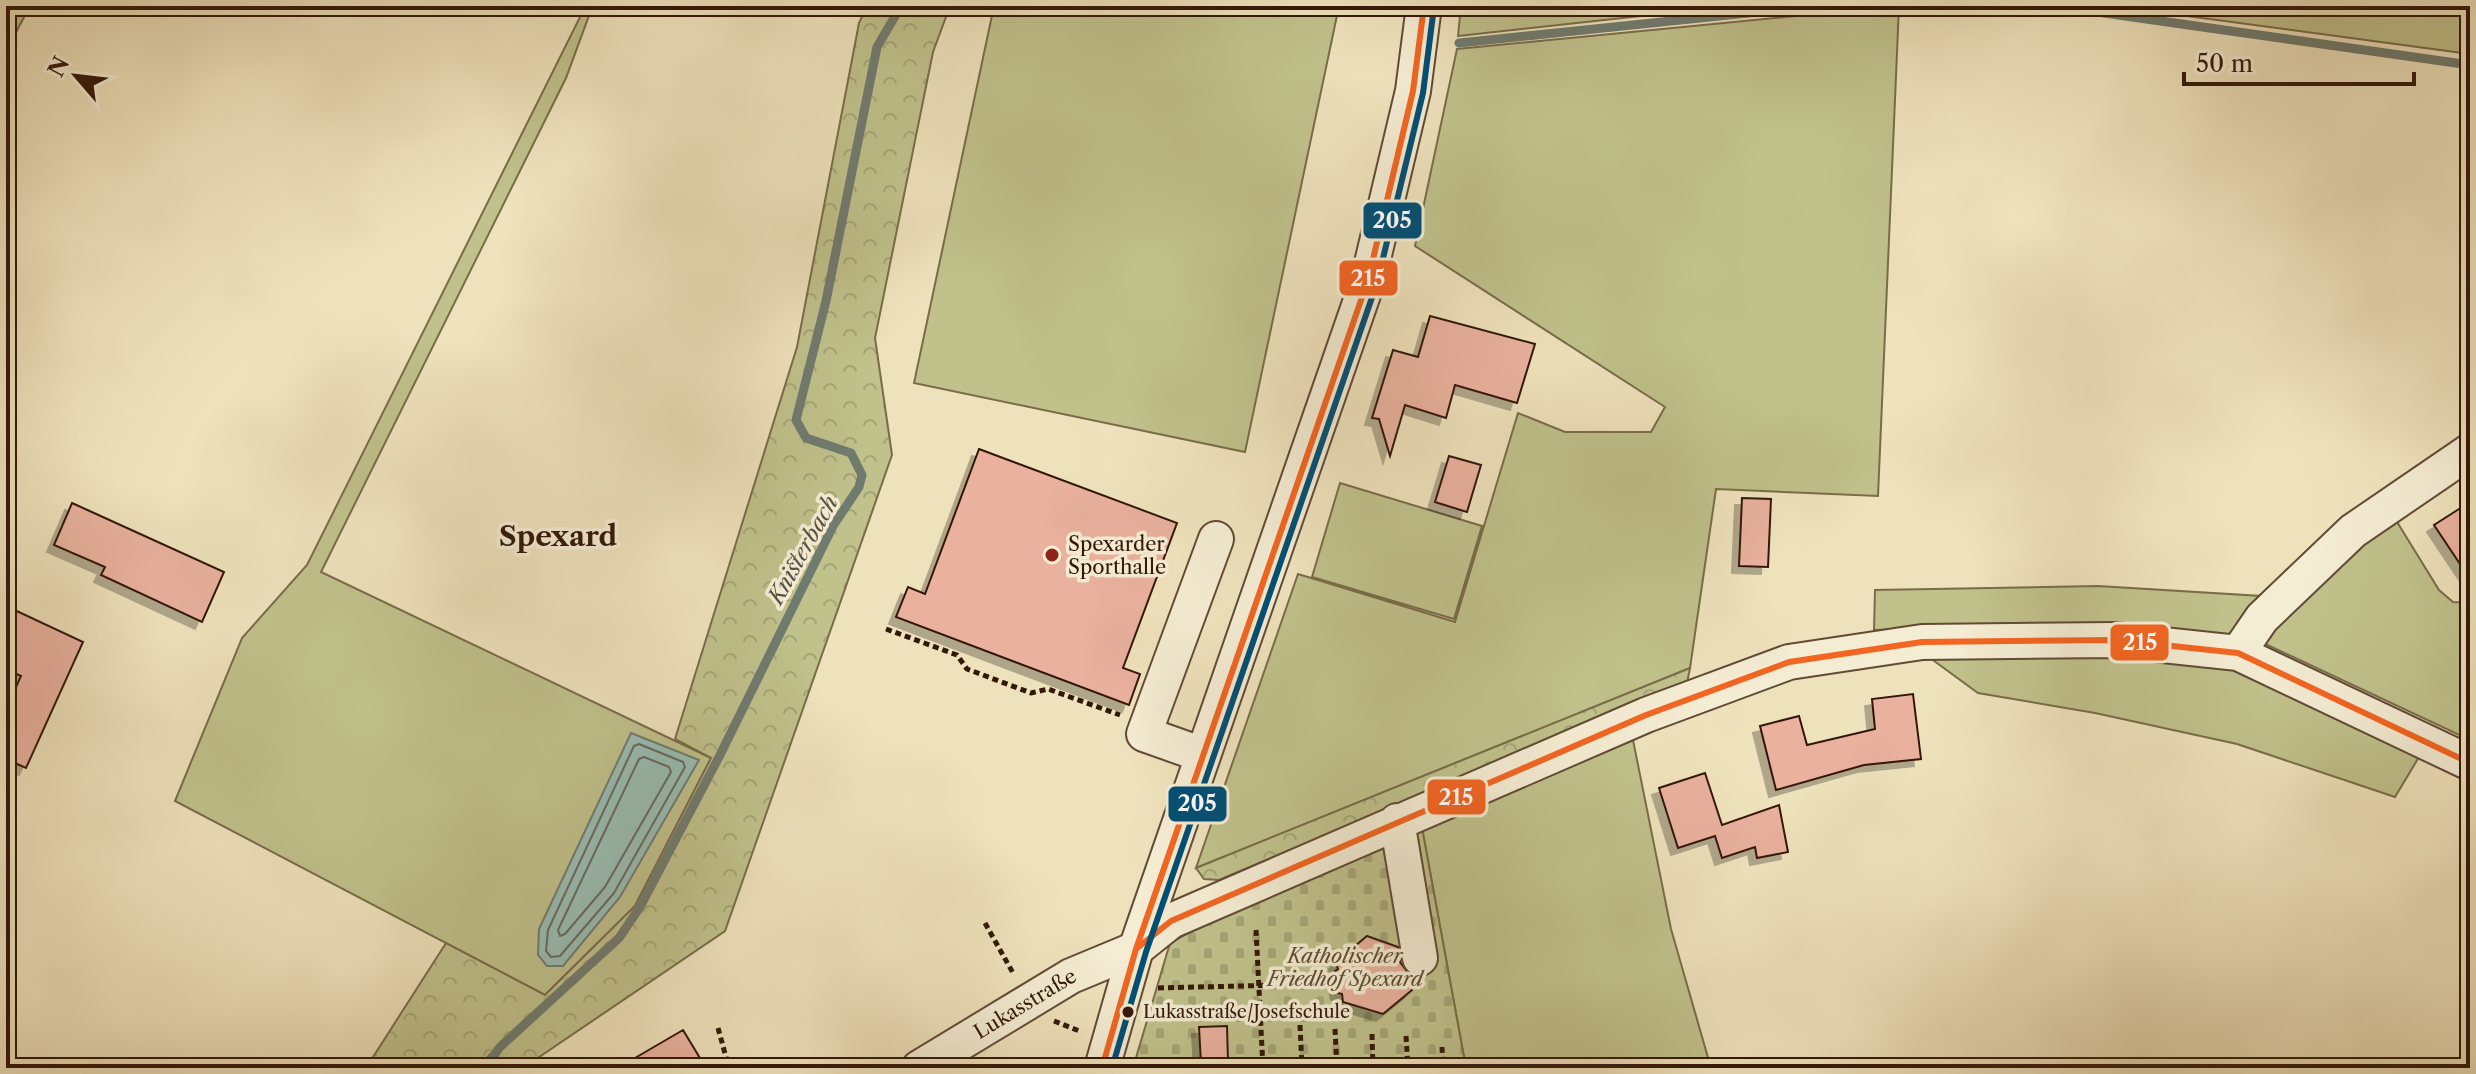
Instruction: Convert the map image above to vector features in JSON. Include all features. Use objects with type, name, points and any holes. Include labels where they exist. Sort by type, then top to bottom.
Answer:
[{"type":"street","points":[[1102,1068],[1136,949],[1368,280],[1413,91],[1424,6]]},
{"type":"street","points":[[2238,653],[2262,618],[2353,531],[2470,451]]},
{"type":"street","points":[[1203,755],[1133,731],[1216,539]]},
{"type":"street","name":"Lukasstraße","points":[[919,1068],[1071,976],[1136,949],[1171,921],[1646,715],[1789,662],[1922,642],[2116,640],[2238,653],[2470,763]]},
{"type":"street","points":[[1397,821],[1420,958]]},
{"type":"path","points":[[886,629],[957,655],[967,669],[1031,693],[1048,689],[1119,715],[1133,731]]},
{"type":"path","points":[[985,923],[1011,968]]},
{"type":"path","points":[[1256,930],[1263,1068]]},
{"type":"path","points":[[1149,988],[1321,984]]},
{"type":"path","points":[[1300,1025],[1302,1068]]},
{"type":"path","points":[[718,1028],[729,1068]]},
{"type":"path","points":[[1335,1029],[1337,1068]]},
{"type":"path","points":[[1372,1034],[1373,1068]]},
{"type":"path","points":[[1406,1036],[1408,1068]]},
{"type":"path","points":[[1442,1047],[1443,1068]]},
{"type":"green space","points":[[6,6],[30,6],[6,51]]},
{"type":"green space","points":[[867,6],[950,6],[933,52],[875,338],[892,455],[725,931],[523,1068],[503,1068],[490,1054],[479,1068],[366,1068],[446,943],[545,995],[635,906],[711,758],[675,739],[797,347],[859,23]]},
{"type":"green space","points":[[994,6],[1339,6],[1245,452],[914,383]]},
{"type":"green space","points":[[1461,6],[1733,6],[1458,36]]},
{"type":"green space","points":[[1899,6],[1878,496],[1716,489],[1690,668],[1196,868],[1298,574],[1455,622],[1518,413],[1565,432],[1651,432],[1665,407],[1415,246],[1457,49]]},
{"type":"green space","points":[[2112,6],[2470,6],[2470,54]]},
{"type":"green space","points":[[585,7],[591,10],[566,78],[321,572],[711,758],[635,906],[545,995],[175,801],[242,638],[307,565]]},
{"type":"green space","points":[[1340,483],[1482,526],[1454,619],[1312,577]]},
{"type":"green space","points":[[2394,517],[2439,590],[2453,602],[2470,603],[2470,740],[2261,642],[2271,625]]},
{"type":"green space","points":[[2098,586],[2261,596],[2230,636],[2124,623],[1874,630],[1875,590]]},
{"type":"green space","points":[[2121,652],[2235,667],[2419,757],[2395,797],[2237,744],[2095,713],[1978,693],[1926,655]]},
{"type":"green space","points":[[1690,668],[1687,683],[1219,880],[1204,879],[1196,868]]},
{"type":"green space","points":[[1633,740],[1671,929],[1711,1068],[1466,1068],[1422,828]]},
{"type":"green space","name":"Katholischer Friedhof Spexard","points":[[1422,828],[1466,1068],[1133,1068],[1170,943],[1241,904]]},
{"type":"water","points":[[631,733],[699,760],[620,897],[563,966],[547,966],[538,955],[539,929]]},
{"type":"building","points":[[1430,316],[1535,344],[1517,403],[1455,385],[1446,418],[1405,405],[1390,456],[1379,419],[1372,418],[1393,350],[1418,357]]},
{"type":"building","name":"Spexarder Sporthalle","points":[[979,449],[1177,523],[1123,668],[1140,674],[1129,705],[896,617],[908,587],[925,594]]},
{"type":"building","points":[[1449,456],[1481,465],[1467,512],[1435,502]]},
{"type":"building","points":[[1742,498],[1771,499],[1768,567],[1739,566]]},
{"type":"building","points":[[2470,502],[2470,579],[2434,525]]},
{"type":"building","points":[[72,503],[224,572],[202,622],[101,575],[105,567],[54,545]]},
{"type":"building","points":[[6,606],[83,642],[26,768],[6,759],[6,709],[21,676],[6,669]]},
{"type":"building","points":[[1913,694],[1921,759],[1864,765],[1776,790],[1760,726],[1799,716],[1807,745],[1875,729],[1872,699]]},
{"type":"building","points":[[1705,773],[1722,825],[1779,805],[1788,852],[1757,858],[1755,847],[1722,858],[1715,836],[1678,848],[1659,788]]},
{"type":"building","points":[[1367,936],[1398,947],[1400,962],[1409,974],[1412,990],[1383,1014],[1343,1002],[1342,994],[1338,993],[1334,972],[1338,969],[1336,962]]},
{"type":"building","points":[[1227,1026],[1228,1062],[1201,1064],[1199,1027]]},
{"type":"building","points":[[683,1030],[706,1068],[618,1068]]},
{"type":"waterway","name":"Knisterbach","points":[[485,1068],[500,1047],[619,938],[640,907],[720,755],[833,526],[859,487],[862,475],[851,453],[806,438],[796,420],[826,301],[877,47],[901,6]]},
{"type":"waterway","points":[[1459,43],[1817,6]]},
{"type":"waterway","points":[[2055,6],[2470,65]]},
{"type":"transit line","name":"215","points":[[1102,1068],[1136,949],[1368,280],[1413,91],[1424,6]]},
{"type":"transit line","name":"205","points":[[1112,1068],[1146,952],[1377,283],[1423,93],[1434,7]]},
{"type":"transit line","name":"215","points":[[1136,949],[1171,921],[1646,715],[1789,662],[1922,642],[2116,640],[2238,653],[2470,763]]},
{"type":"place","name":"Spexarder Sporthalle","points":[[1052,555]]},
{"type":"place","name":"Lukasstraße/Josefschule","points":[[1128,1012]]},
{"type":"district","name":"Spexard","points":[[558,536]]}]
